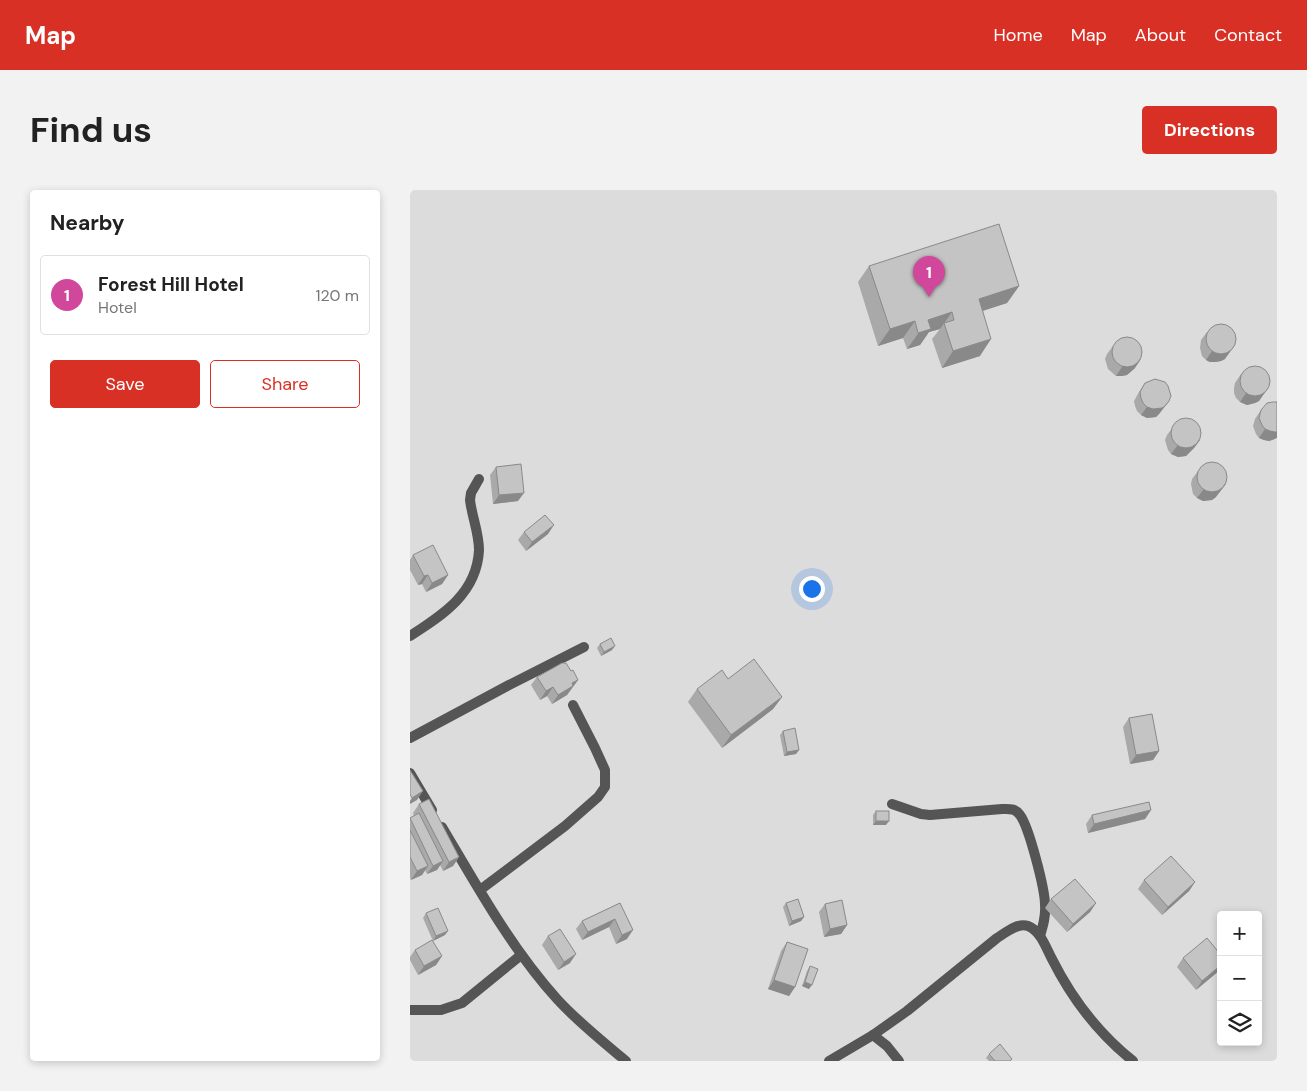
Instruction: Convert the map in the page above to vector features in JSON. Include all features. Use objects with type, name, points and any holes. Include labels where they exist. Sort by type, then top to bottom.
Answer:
[{"type":"street","points":[[410,636],[453,606],[466,590],[476,570],[479,548],[470,500],[471,493],[479,479]]},
{"type":"street","points":[[410,738],[584,647]]},
{"type":"street","points":[[480,890],[565,826],[598,797],[606,787],[605,770],[573,705]]},
{"type":"street","points":[[410,772],[521,955],[547,988],[575,1018],[626,1061]]},
{"type":"street","points":[[892,804],[921,814],[930,815],[1014,809],[1020,815],[1027,831],[1045,896],[1044,918],[1040,936]]},
{"type":"street","points":[[829,1061],[873,1035],[915,1005],[997,938],[1010,929],[1023,925],[1030,926],[1040,936],[1058,972],[1081,1008],[1099,1030],[1133,1061]]},
{"type":"street","points":[[410,1010],[441,1010],[462,1003],[521,955]]},
{"type":"street","points":[[873,1035],[887,1046],[900,1061]]},
{"type":"shaded area","points":[[410,190],[1277,190],[1277,1061],[410,1061]]},
{"type":"building","points":[[999,224],[1019,286],[979,299],[991,339],[953,351],[944,323],[954,320],[952,312],[928,320],[931,329],[918,333],[915,321],[890,329],[869,266]]},
{"type":"building","points":[[1221,324],[1232,328],[1236,339],[1232,350],[1221,354],[1210,350],[1206,339],[1210,328]]},
{"type":"building","points":[[1127,337],[1138,341],[1142,352],[1138,363],[1127,367],[1116,363],[1112,352],[1116,341]]},
{"type":"building","points":[[1255,366],[1266,370],[1270,381],[1266,392],[1255,396],[1244,392],[1240,381],[1244,370]]},
{"type":"building","points":[[1155,379],[1165,382],[1171,396],[1165,406],[1153,409],[1143,403],[1140,392],[1145,383]]},
{"type":"building","points":[[1277,402],[1277,432],[1265,429],[1259,418],[1261,410],[1267,403]]},
{"type":"building","points":[[1186,418],[1197,422],[1201,433],[1197,444],[1186,448],[1175,444],[1171,433],[1175,422]]},
{"type":"building","points":[[1212,462],[1223,466],[1227,477],[1223,488],[1212,492],[1201,488],[1197,477],[1201,466]]},
{"type":"building","points":[[521,464],[524,493],[499,495],[496,467]]},
{"type":"building","points":[[545,515],[554,525],[532,542],[524,532]]},
{"type":"building","points":[[433,545],[448,575],[432,583],[428,575],[424,576],[413,555]]},
{"type":"building","points":[[611,638],[615,646],[604,652],[600,644]]},
{"type":"building","points":[[754,659],[782,697],[731,735],[697,689],[722,670],[728,679]]},
{"type":"building","points":[[562,663],[566,663],[571,671],[573,670],[578,680],[572,683],[573,686],[558,695],[553,687],[546,691],[537,677]]},
{"type":"building","points":[[1152,714],[1159,751],[1136,755],[1129,718]]},
{"type":"building","points":[[795,728],[799,750],[787,752],[783,731]]},
{"type":"building","points":[[410,770],[423,791],[412,798],[410,794]]},
{"type":"building","points":[[429,799],[459,857],[449,862],[419,804]]},
{"type":"building","points":[[1149,802],[1151,810],[1094,824],[1092,815]]},
{"type":"building","points":[[876,811],[889,811],[889,821],[876,821]]},
{"type":"building","points":[[419,813],[443,861],[433,866],[410,818]]},
{"type":"building","points":[[410,830],[428,866],[417,871],[410,857]]},
{"type":"building","points":[[1171,856],[1195,882],[1168,907],[1144,880]]},
{"type":"building","points":[[1075,879],[1096,903],[1073,924],[1051,899]]},
{"type":"building","points":[[798,899],[804,917],[792,921],[786,903]]},
{"type":"building","points":[[842,900],[847,925],[830,929],[825,904]]},
{"type":"building","points":[[620,903],[633,930],[622,935],[615,919],[588,932],[582,921]]},
{"type":"building","points":[[438,908],[448,931],[436,936],[426,913]]},
{"type":"building","points":[[560,929],[576,954],[564,962],[548,936]]},
{"type":"building","points":[[1207,938],[1217,950],[1217,968],[1202,981],[1183,958]]},
{"type":"building","points":[[432,940],[442,956],[424,966],[415,950]]},
{"type":"building","points":[[787,942],[808,949],[795,987],[774,980]]},
{"type":"building","points":[[810,966],[818,969],[812,985],[805,982]]},
{"type":"building","points":[[1000,1044],[1012,1059],[1010,1061],[995,1061],[989,1054]]},
{"type":"place","name":"Forest Hill Hotel","points":[[929,297]]}]
